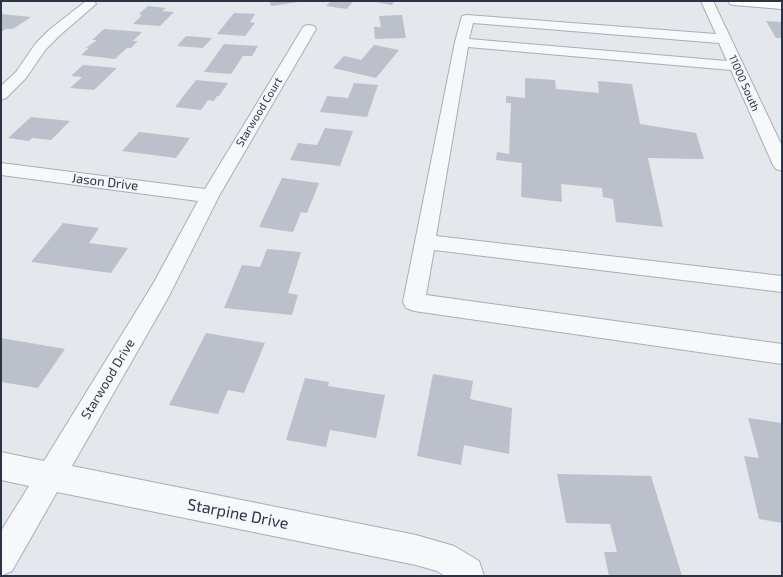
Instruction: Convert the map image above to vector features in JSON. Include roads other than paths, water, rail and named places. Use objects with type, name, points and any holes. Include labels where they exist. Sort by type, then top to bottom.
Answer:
[{"type":"main road","points":[[734,1],[782,4]]},
{"type":"street","name":"11000 South","points":[[707,1],[782,165]]},
{"type":"street","points":[[1,95],[22,75],[41,46],[54,33],[90,4]]},
{"type":"street","points":[[725,39],[467,19],[414,302],[782,354]]},
{"type":"street","name":"Starwood Court","points":[[210,196],[309,29]]},
{"type":"street","points":[[462,42],[736,66]]},
{"type":"street","name":"Jason Drive","points":[[1,169],[210,196]]},
{"type":"street","name":"Starwood Drive","points":[[1,560],[161,290],[210,196]]},
{"type":"street","points":[[425,242],[782,284]]},
{"type":"street","name":"Starpine Drive","points":[[1,466],[416,550],[443,557],[468,572],[468,576]]}]
